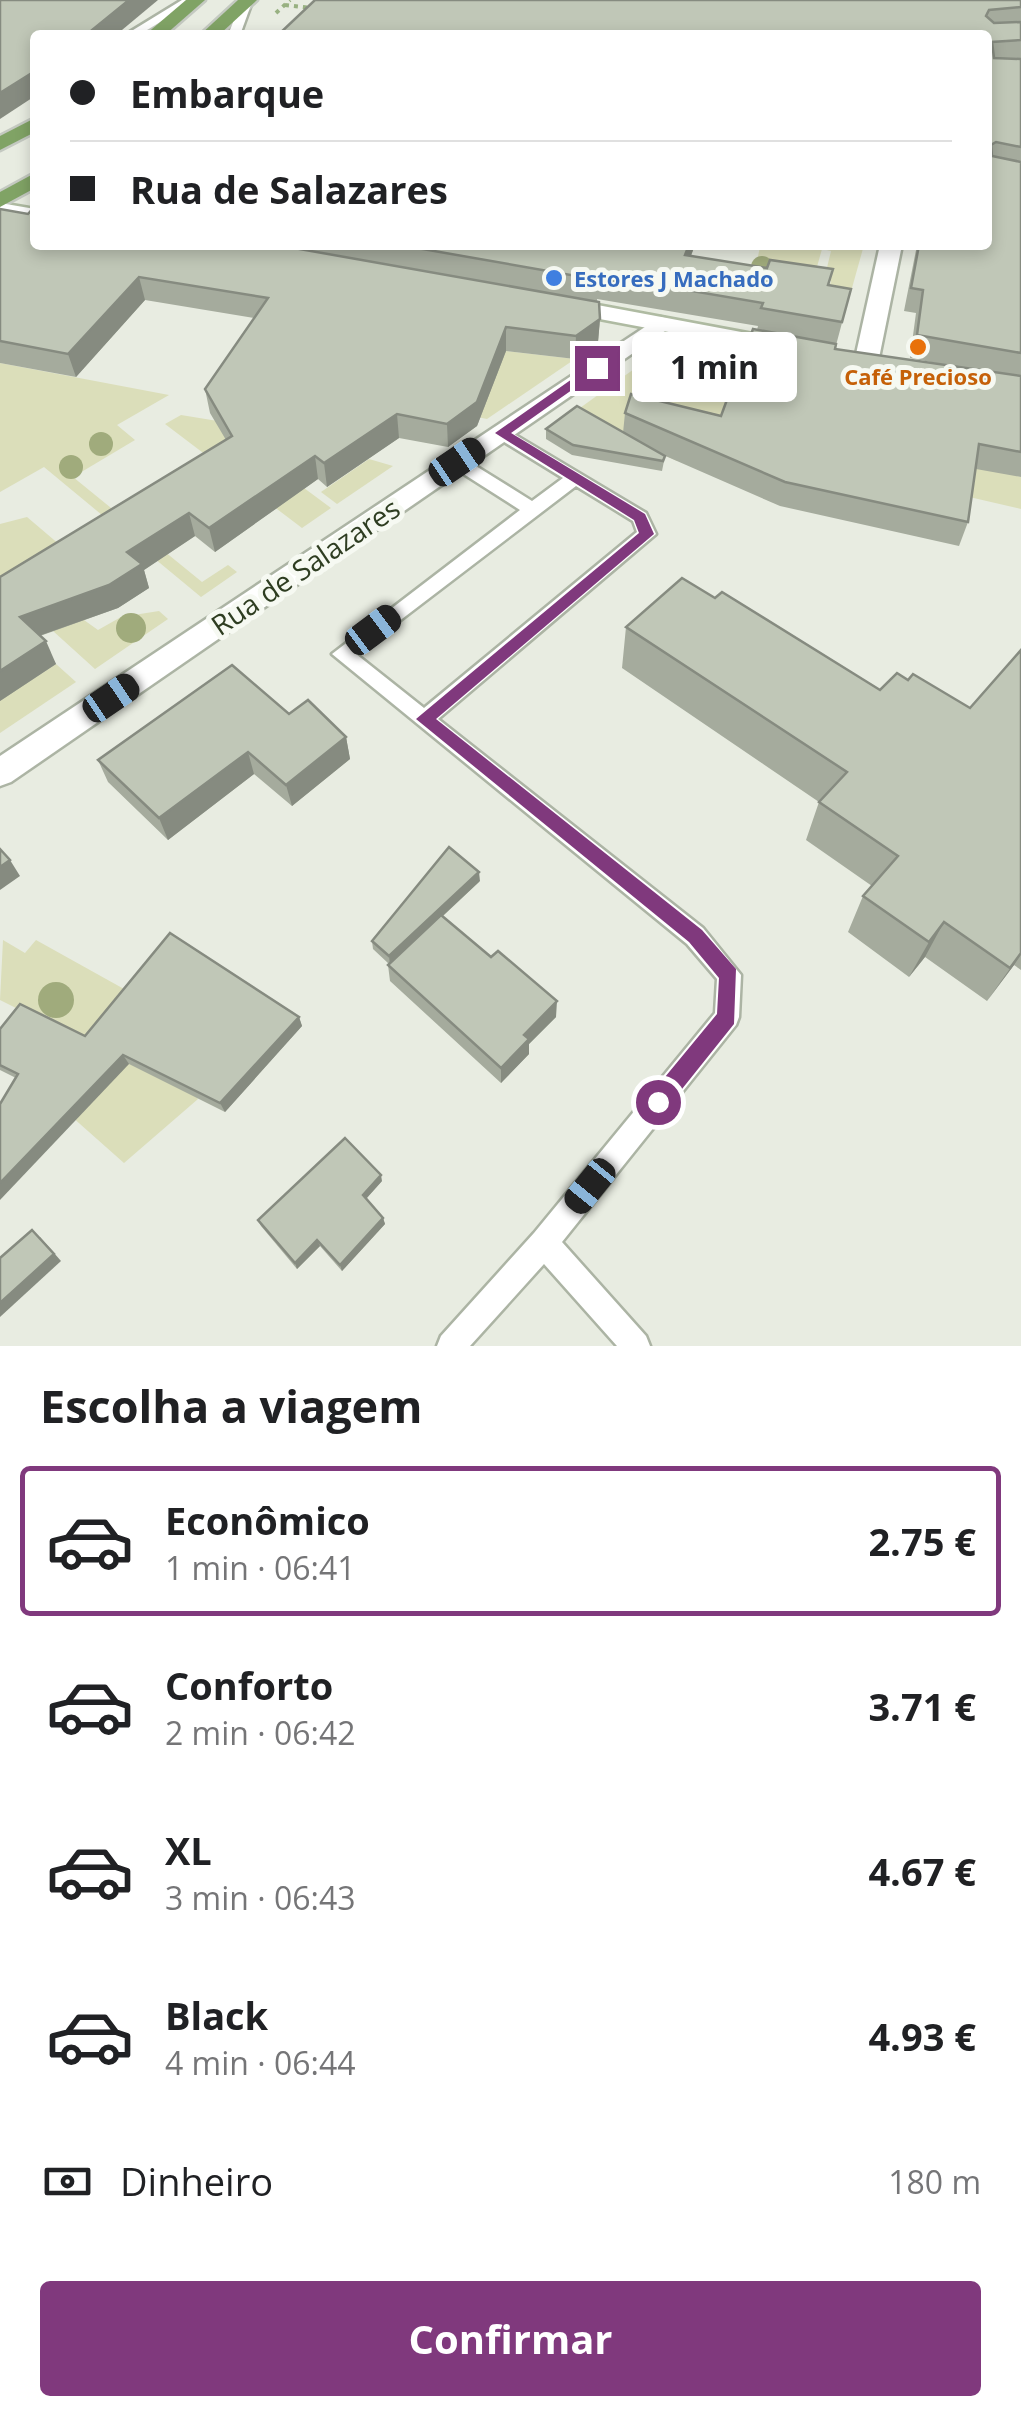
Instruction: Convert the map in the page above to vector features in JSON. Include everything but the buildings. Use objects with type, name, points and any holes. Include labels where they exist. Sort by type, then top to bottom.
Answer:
[{"type":"main road","points":[[160,30],[193,0]]},
{"type":"main road","points":[[215,30],[247,1]]},
{"type":"main road","points":[[0,144],[30,126]]},
{"type":"main road","points":[[0,205],[30,183]]},
{"type":"street","points":[[0,205],[30,213]]},
{"type":"street","points":[[890,250],[857,361],[896,368]]},
{"type":"street","points":[[533,300],[810,352]]},
{"type":"street","name":"Rua de Salazares","points":[[0,773],[660,324]]},
{"type":"lane","points":[[139,30],[193,0]]},
{"type":"lane","points":[[236,30],[247,1]]},
{"type":"lane","points":[[424,719],[647,534],[640,517],[502,433]]},
{"type":"lane","points":[[457,462],[532,509]]},
{"type":"lane","points":[[451,1346],[544,1243],[727,1017],[729,975],[695,936],[342,654],[576,477]]},
{"type":"lane","points":[[544,1243],[636,1346]]},
{"type":"path","points":[[284,5],[314,8]]},
{"type":"green space","points":[[759,250],[822,250],[813,281],[755,270]]},
{"type":"green space","points":[[826,250],[863,250],[845,313],[823,308],[831,281],[824,280],[831,251]]},
{"type":"green space","points":[[674,344],[748,357],[717,440],[677,461],[573,413],[666,346]]},
{"type":"green space","points":[[506,351],[575,359],[487,419],[423,406]]},
{"type":"green space","points":[[0,363],[169,395],[117,425],[135,440],[73,477],[202,582],[228,565],[237,572],[201,597],[44,467],[0,492]]},
{"type":"green space","points":[[181,415],[236,424],[331,508],[302,528],[165,424]]},
{"type":"green space","points":[[369,459],[393,466],[337,504],[321,492]]},
{"type":"green space","points":[[971,461],[1021,477],[1021,509],[965,496]]},
{"type":"green space","points":[[27,517],[67,551],[84,620],[98,630],[121,617],[159,611],[168,619],[95,669],[0,583],[0,524]]},
{"type":"green space","points":[[56,664],[76,682],[0,733],[0,700]]},
{"type":"green space","points":[[3,940],[25,953],[36,940],[133,994],[198,1099],[124,1163],[71,1116],[128,1064],[0,1000]]},
{"type":"place","name":"Estores J Machado","points":[[554,278]]},
{"type":"place","name":"Café Precioso","points":[[918,347]]},
{"type":"route","points":[[597,368],[502,433],[640,517],[647,534],[424,719],[695,936],[729,975],[727,1017],[658,1102]]}]
